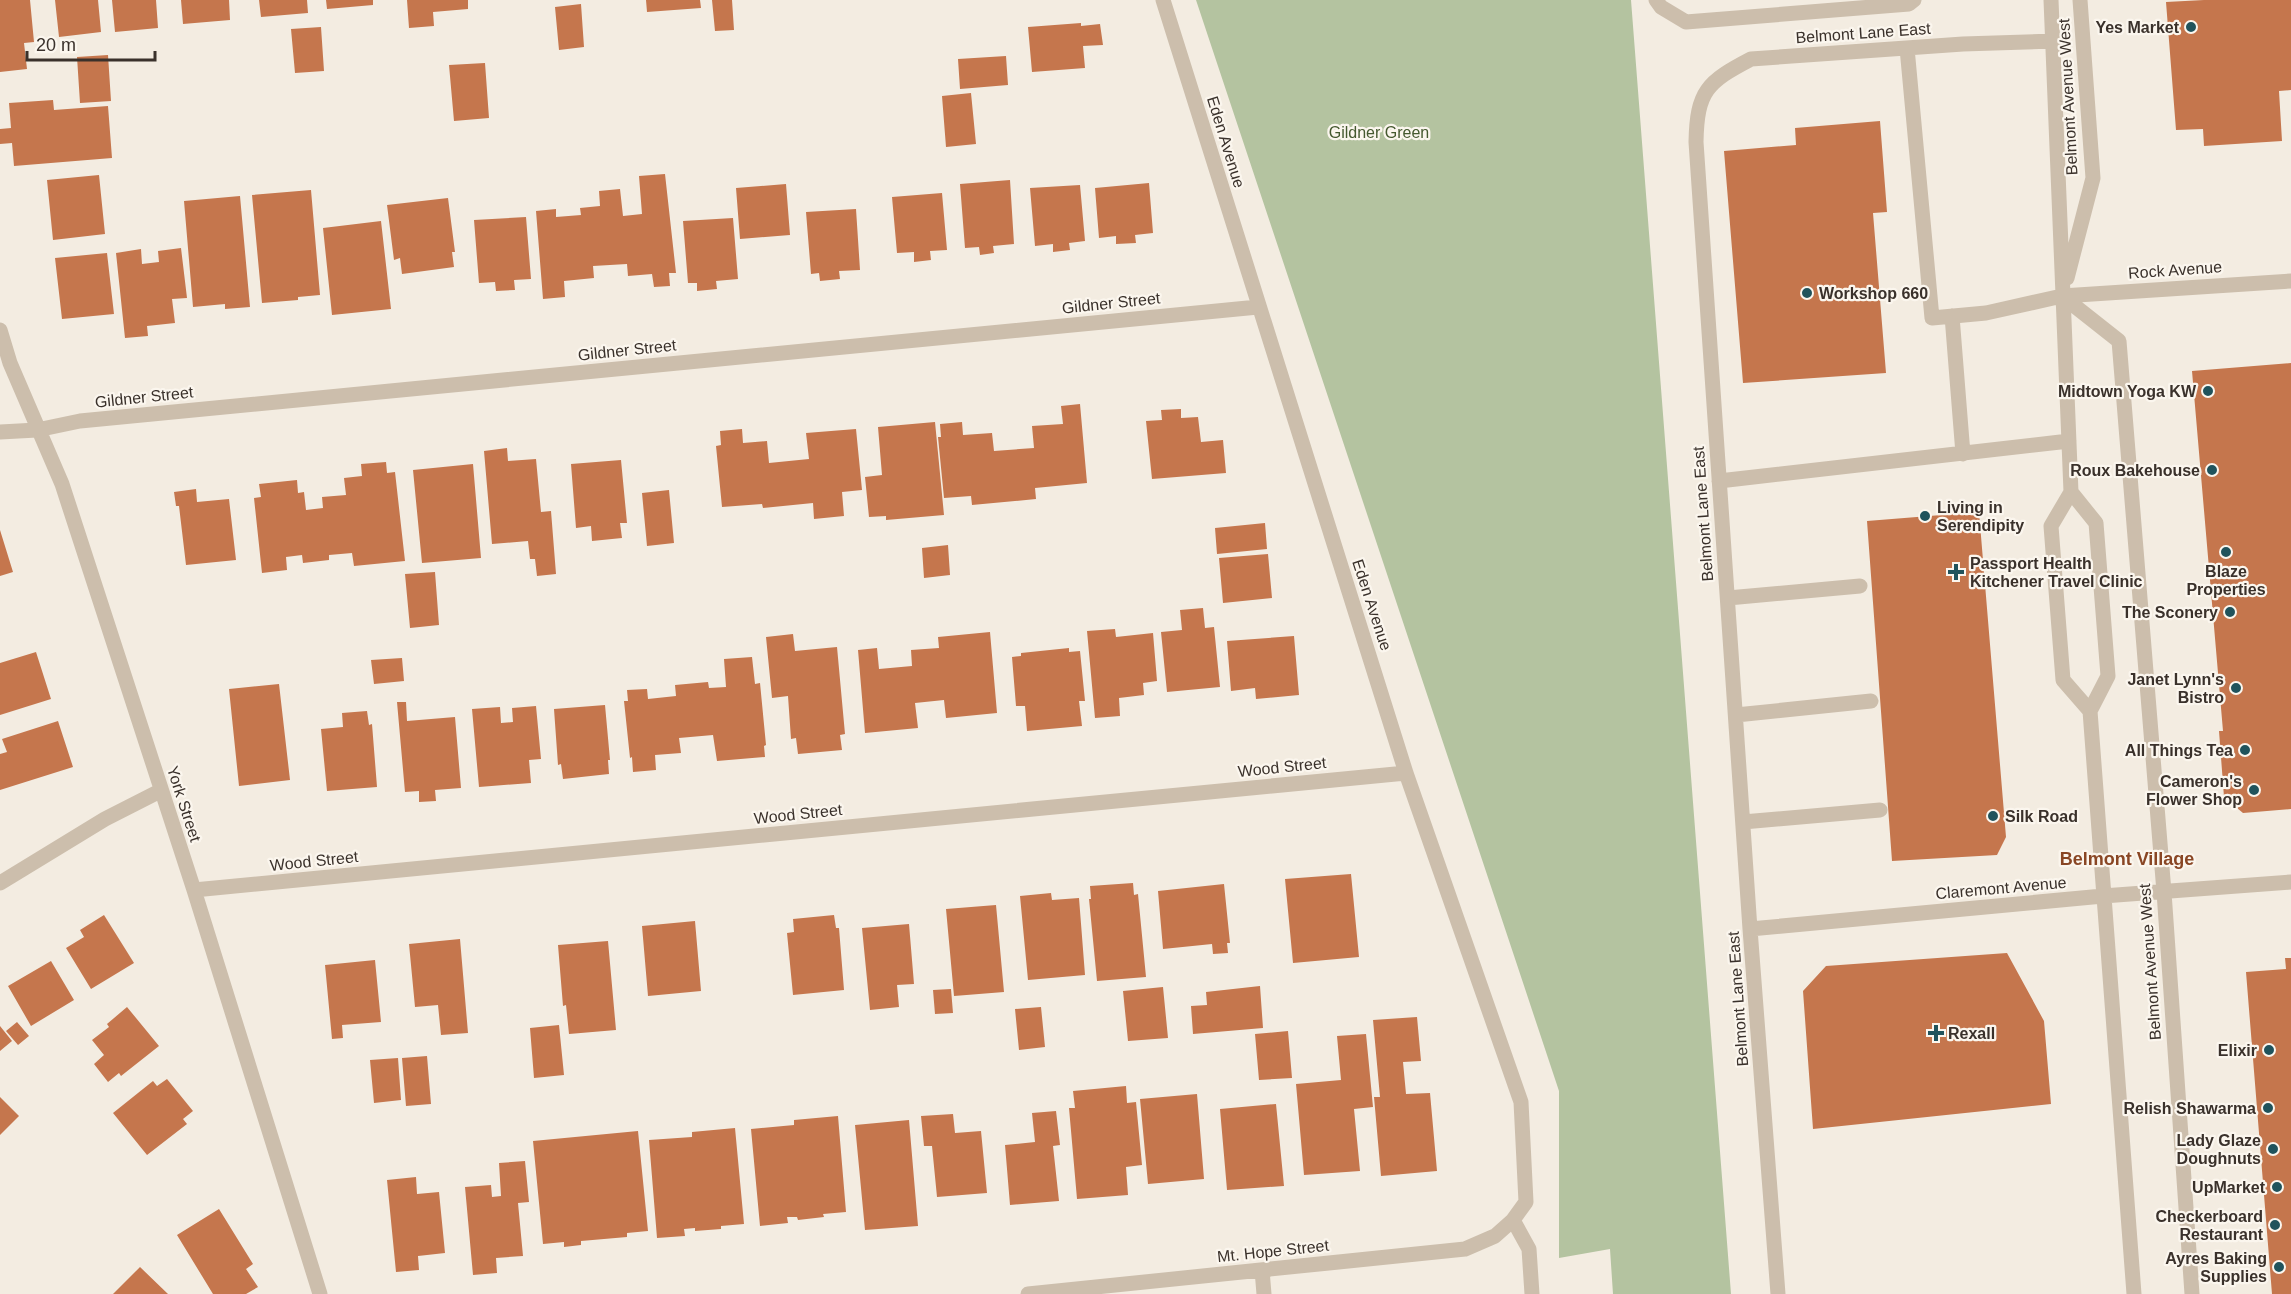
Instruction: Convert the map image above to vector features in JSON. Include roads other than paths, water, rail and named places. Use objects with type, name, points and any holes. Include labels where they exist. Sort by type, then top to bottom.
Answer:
[{"type":"street","name":"Eden Avenue","points":[[1163,0],[1406,773],[1521,1101],[1526,1202],[1513,1220]]},
{"type":"street","points":[[1656,0],[1661,6],[1686,22],[1909,4],[1914,0]]},
{"type":"street","name":"Belmont Avenue West","points":[[2051,0],[2071,492]]},
{"type":"street","name":"Belmont Avenue West","points":[[2062,296],[2092,177],[2080,0]]},
{"type":"street","name":"Belmont Lane East","points":[[1778,1294],[1750,929],[1696,116],[1706,89],[1722,74],[1751,59],[2053,41]]},
{"type":"street","points":[[1907,48],[1932,318],[1952,316],[1963,454]]},
{"type":"street","name":"Rock Avenue","points":[[1952,316],[1986,312],[2062,296],[2291,281]]},
{"type":"street","name":"Belmont Avenue West","points":[[2062,296],[2119,341],[2164,892],[2192,1294]]},
{"type":"street","name":"Gildner Street","points":[[0,432],[104,419],[1258,307]]},
{"type":"street","name":"York Street","points":[[0,330],[10,363],[62,484],[194,890],[320,1294]]},
{"type":"street","points":[[1719,481],[2068,441]]},
{"type":"street","points":[[2090,711],[2063,680],[2051,526],[2071,492],[2096,523],[2108,676],[2090,711],[2134,1294]]},
{"type":"street","points":[[1728,598],[1860,586]]},
{"type":"street","points":[[1736,715],[1871,701]]},
{"type":"street","name":"Wood Street","points":[[194,890],[1406,773]]},
{"type":"street","points":[[0,883],[105,819],[160,791]]},
{"type":"street","points":[[1743,822],[1880,810]]},
{"type":"street","name":"Claremont Avenue","points":[[1750,929],[2103,896],[2291,882]]},
{"type":"street","points":[[1513,1220],[1529,1249],[1532,1294]]},
{"type":"street","name":"Mt. Hope Street","points":[[1028,1294],[1464,1249],[1495,1236],[1513,1220]]},
{"type":"street","points":[[1262,1270],[1264,1294]]},
{"type":"place","name":"Yes Market","points":[[2191,27]]},
{"type":"place","name":"Workshop 660","points":[[1807,293]]},
{"type":"place","name":"Midtown Yoga KW","points":[[2208,391]]},
{"type":"place","name":"Roux Bakehouse","points":[[2212,470]]},
{"type":"place","name":"Living in Serendipity","points":[[1925,516]]},
{"type":"place","name":"Blaze Properties","points":[[2226,552]]},
{"type":"place","name":"Passport Health Kitchener Travel Clinic","points":[[1956,572]]},
{"type":"place","name":"The Sconery","points":[[2230,612]]},
{"type":"place","name":"Janet Lynn's Bistro","points":[[2236,688]]},
{"type":"place","name":"All Things Tea","points":[[2245,750]]},
{"type":"place","name":"Cameron's Flower Shop","points":[[2254,790]]},
{"type":"place","name":"Silk Road","points":[[1993,816]]},
{"type":"place","name":"Rexall","points":[[1936,1033]]},
{"type":"place","name":"Elixir","points":[[2269,1050]]},
{"type":"place","name":"Relish Shawarma","points":[[2268,1108]]},
{"type":"place","name":"Lady Glaze Doughnuts","points":[[2273,1149]]},
{"type":"place","name":"UpMarket","points":[[2277,1187]]},
{"type":"place","name":"Checkerboard Restaurant","points":[[2275,1225]]},
{"type":"place","name":"Ayres Baking Supplies","points":[[2279,1267]]},
{"type":"district","name":"Belmont Village","points":[[2127,859]]},
{"type":"park label","name":"Gildner Green","points":[[1379,132]]}]
